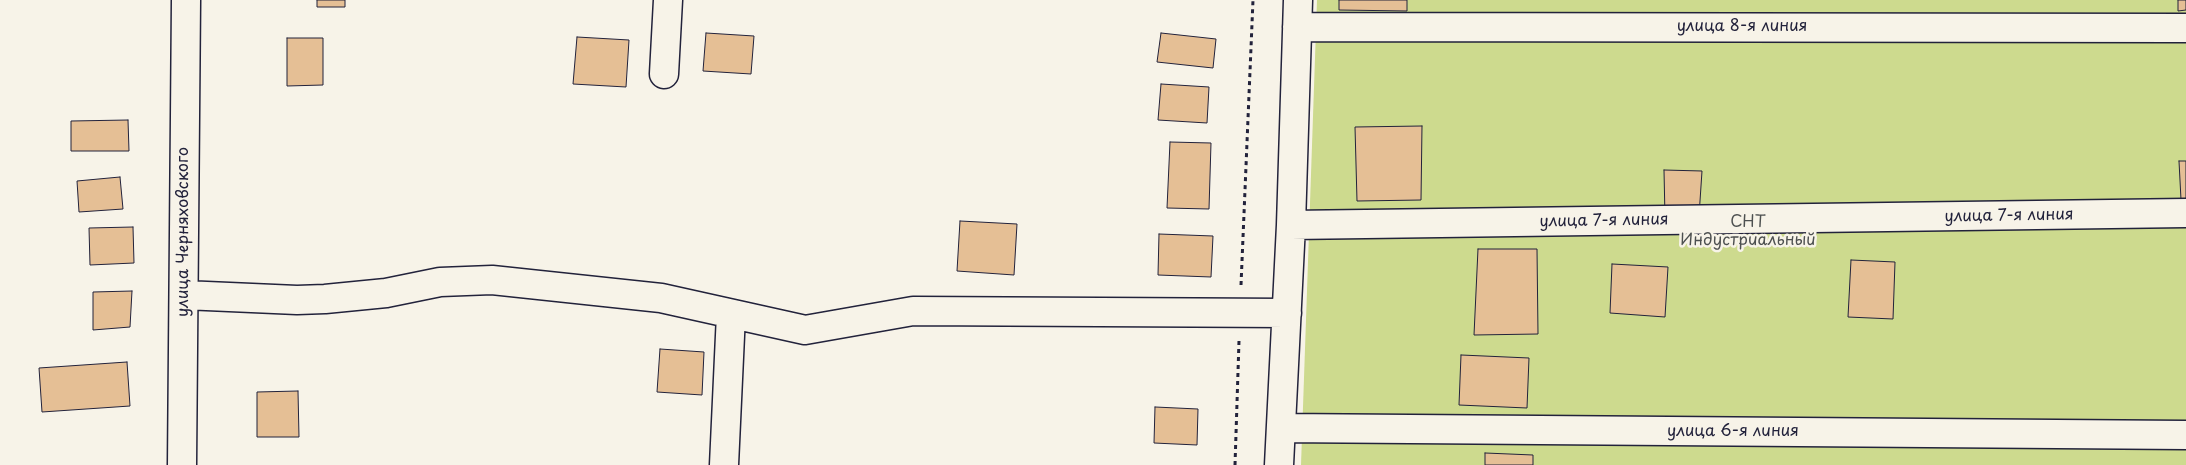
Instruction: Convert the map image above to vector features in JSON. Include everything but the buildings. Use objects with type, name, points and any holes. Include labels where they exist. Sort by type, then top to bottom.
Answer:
[{"type":"street","name":"улица Черняховского","points":[[182,465],[186,0]]},
{"type":"street","points":[[664,74],[668,0]]},
{"type":"street","points":[[1279,465],[1291,226],[1298,0]]},
{"type":"street","name":"улица 8-я линия","points":[[1297,27],[2186,28]]},
{"type":"street","name":"улица 7-я линия","points":[[1291,226],[2186,213]]},
{"type":"street","points":[[184,295],[297,300],[325,299],[386,293],[440,282],[492,280],[660,298],[805,330],[913,311],[1287,313]]},
{"type":"street","points":[[724,465],[731,314]]},
{"type":"street","name":"улица 6-я линия","points":[[1280,428],[2186,435]]},
{"type":"path","points":[[1241,292],[1253,0]]},
{"type":"path","points":[[1234,465],[1239,331]]},
{"type":"green space","name":"СНТ Индустриальный","points":[[1317,0],[2186,0],[2186,465],[1301,465]]}]
